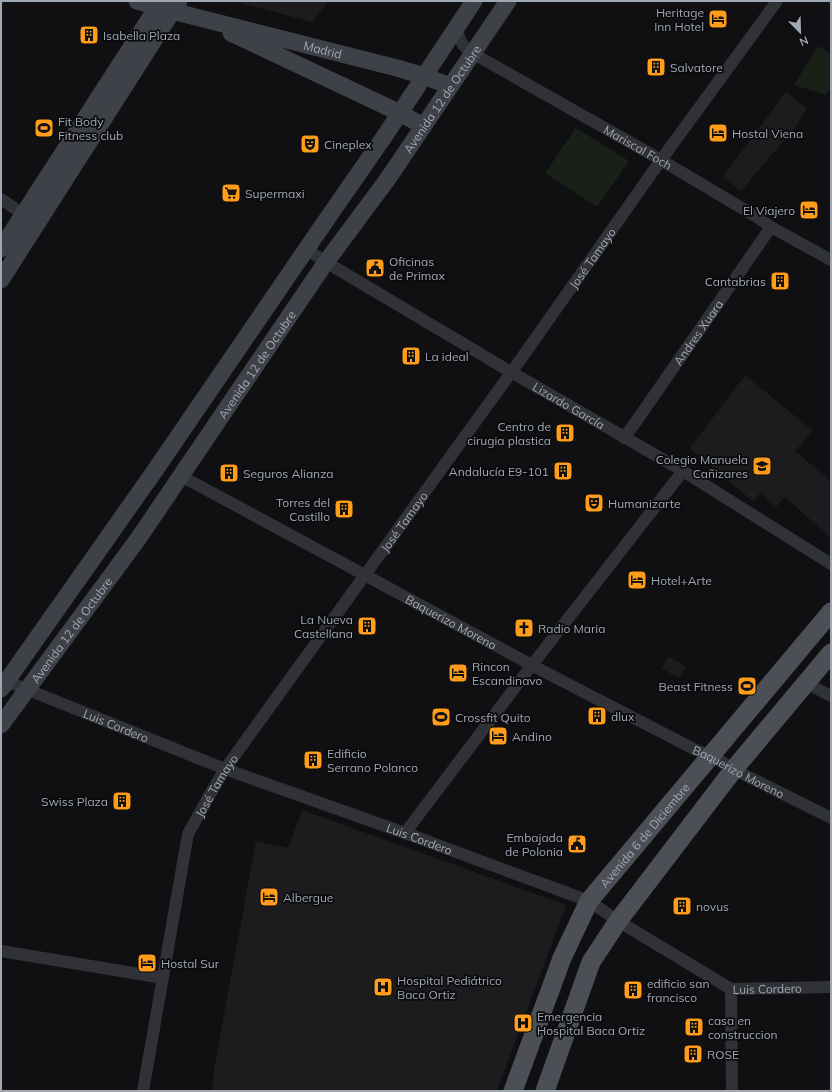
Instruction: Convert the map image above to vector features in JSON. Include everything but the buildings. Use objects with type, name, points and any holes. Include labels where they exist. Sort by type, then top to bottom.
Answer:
[{"type":"main road","name":"Madrid","points":[[137,1],[167,5],[195,16],[400,113],[423,126]]},
{"type":"main road","name":"Avenida 12 de Octubre","points":[[3,683],[156,469],[400,113],[474,1]]},
{"type":"main road","name":"Avenida 12 de Octubre","points":[[1,725],[138,539],[326,262],[377,194],[508,1]]},
{"type":"main road","points":[[1,249],[167,5]]},
{"type":"main road","points":[[1,280],[37,224],[167,5]]},
{"type":"main road","name":"Madrid","points":[[195,16],[424,76],[450,86]]},
{"type":"main road","name":"Avenida 6 de Diciembre","points":[[513,1091],[537,1022],[562,958],[589,901],[831,612]]},
{"type":"main road","points":[[545,1091],[591,962],[618,921],[734,769],[831,653]]},
{"type":"street","name":"José Tamayo","points":[[143,1091],[188,834],[213,788],[225,769],[511,372],[661,160],[777,1]]},
{"type":"street","name":"Mariscal Foch","points":[[457,25],[458,36],[461,43],[472,53],[661,160],[757,217],[771,227],[831,260]]},
{"type":"street","points":[[1,199],[37,224]]},
{"type":"street","name":"Andres Xuara","points":[[624,438],[771,227]]},
{"type":"street","name":"Lizardo García","points":[[306,249],[511,372],[682,471],[831,564]]},
{"type":"street","points":[[405,833],[532,665],[682,471]]},
{"type":"street","name":"Baquerizo Moreno","points":[[181,476],[532,665],[831,818]]},
{"type":"street","name":"Luis Cordero","points":[[3,683],[28,690],[225,769],[589,901],[618,921],[731,988],[831,987]]},
{"type":"street","points":[[806,683],[831,696]]},
{"type":"street","points":[[1,952],[163,978]]},
{"type":"street","points":[[731,988],[732,1091]]},
{"type":"shaded area","points":[[234,1],[329,1],[312,22]]},
{"type":"shaded area","points":[[818,46],[831,54],[831,89],[826,95],[794,85]]},
{"type":"shaded area","points":[[786,91],[807,109],[796,126],[741,191],[723,177]]},
{"type":"shaded area","points":[[576,128],[629,161],[597,207],[545,173]]},
{"type":"shaded area","name":"Colegio Manuela Cañizares","points":[[745,375],[813,431],[795,451],[831,481],[831,538],[785,497],[776,507],[760,493],[754,502],[690,448]]},
{"type":"shaded area","points":[[668,657],[686,666],[680,678],[662,669]]},
{"type":"shaded area","name":"Hospital Pediátrico Baca Ortiz","points":[[302,810],[566,905],[497,1091],[212,1091],[214,1069],[256,841],[288,848]]},
{"type":"place","name":"Heritage Inn Hotel","points":[[718,19]]},
{"type":"place","name":"Isabella Plaza","points":[[89,35]]},
{"type":"place","name":"Salvatore","points":[[656,67]]},
{"type":"place","name":"Fit Body Fitness club","points":[[44,128]]},
{"type":"place","name":"Hostal Viena","points":[[718,133]]},
{"type":"place","name":"Cineplex","points":[[310,144]]},
{"type":"place","name":"Supermaxi","points":[[231,193]]},
{"type":"place","name":"El Viajero","points":[[809,210]]},
{"type":"place","name":"Oficinas de Primax","points":[[375,268]]},
{"type":"place","name":"Cantabrias","points":[[780,281]]},
{"type":"place","name":"La ideal","points":[[411,356]]},
{"type":"place","name":"Centro de cirugia plastica","points":[[565,433]]},
{"type":"place","name":"Colegio Manuela Cañizares","points":[[762,466]]},
{"type":"place","name":"Andalucía E9-101","points":[[563,471]]},
{"type":"place","name":"Seguros Alianza","points":[[229,473]]},
{"type":"place","name":"Humanizarte","points":[[594,503]]},
{"type":"place","name":"Torres del Castillo","points":[[344,509]]},
{"type":"place","name":"Hotel+Arte","points":[[637,580]]},
{"type":"place","name":"La Nueva Castellana","points":[[367,626]]},
{"type":"place","name":"Radio Maria","points":[[524,628]]},
{"type":"place","name":"Rincon Escandinavo","points":[[458,673]]},
{"type":"place","name":"Beast Fitness","points":[[747,686]]},
{"type":"place","name":"dlux","points":[[597,716]]},
{"type":"place","name":"Crossfit Quito","points":[[441,717]]},
{"type":"place","name":"Andino","points":[[498,736]]},
{"type":"place","name":"Edificio Serrano Polanco","points":[[313,760]]},
{"type":"place","name":"Swiss Plaza","points":[[122,801]]},
{"type":"place","name":"Embajada de Polonia","points":[[577,844]]},
{"type":"place","name":"Albergue","points":[[269,897]]},
{"type":"place","name":"novus","points":[[682,906]]},
{"type":"place","name":"Hostal Sur","points":[[147,963]]},
{"type":"place","name":"Hospital Pediátrico Baca Ortiz","points":[[383,987]]},
{"type":"place","name":"edificio san francisco","points":[[633,990]]},
{"type":"place","name":"Emergencia Hospital Baca Ortiz","points":[[523,1023]]},
{"type":"place","name":"casa en construccion","points":[[694,1027]]},
{"type":"place","name":"ROSE","points":[[693,1054]]}]
